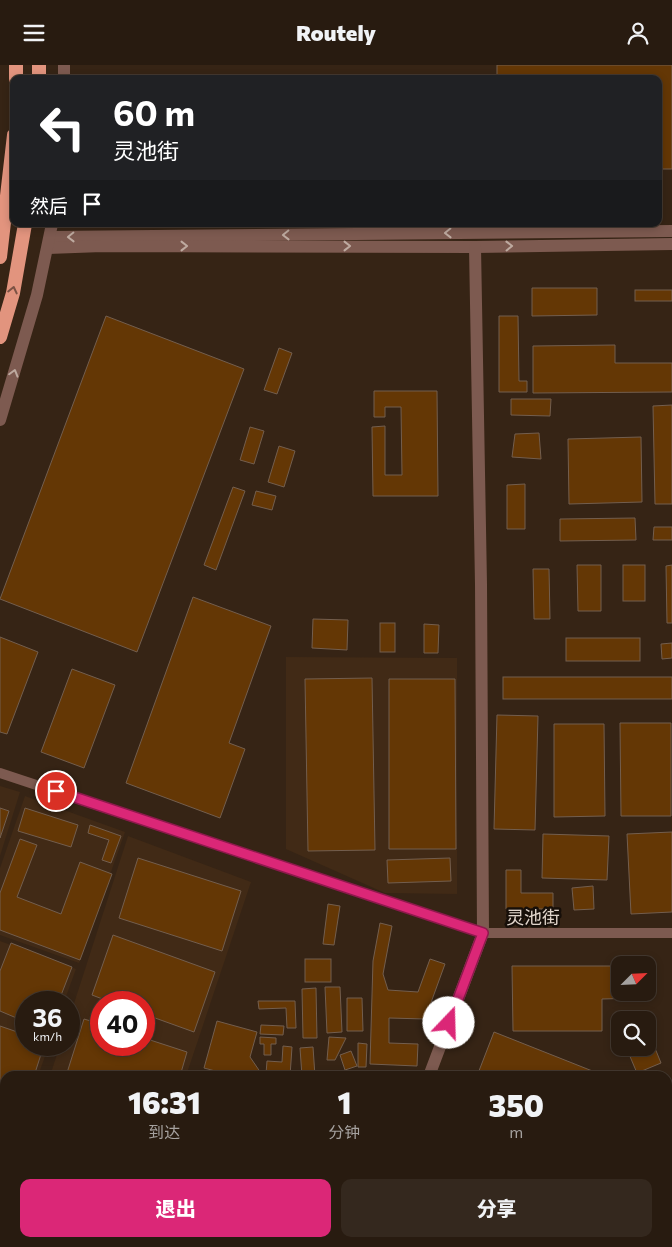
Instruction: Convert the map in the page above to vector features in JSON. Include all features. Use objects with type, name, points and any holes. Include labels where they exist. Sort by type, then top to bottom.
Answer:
[{"type":"highway","points":[[0,257],[10,170]]},
{"type":"highway","points":[[0,337],[13,293],[24,227]]},
{"type":"street","points":[[0,420],[49,243],[52,227]]},
{"type":"street","points":[[49,243],[672,231]]},
{"type":"street","points":[[49,243],[102,246],[475,247],[672,244]]},
{"type":"street","points":[[431,1071],[483,933],[481,594],[475,247]]},
{"type":"street","name":"灵池街","points":[[0,773],[483,933],[672,933]]},
{"type":"shaded area","points":[[286,657],[457,658],[457,894],[385,893],[286,849]]},
{"type":"shaded area","points":[[0,786],[20,792],[0,856]]},
{"type":"shaded area","points":[[25,796],[125,832],[79,963],[0,935],[0,868]]},
{"type":"shaded area","points":[[128,836],[251,882],[188,1071],[52,1071],[56,1056],[80,1056],[80,991],[78,991]]},
{"type":"shaded area","points":[[0,941],[76,969],[68,991],[15,991],[15,1056],[45,1056],[40,1071],[0,1071]]},
{"type":"building","points":[[497,65],[672,65],[672,169],[662,169],[662,75],[497,75]]},
{"type":"building","points":[[532,288],[597,288],[597,315],[532,316]]},
{"type":"building","points":[[635,290],[672,290],[672,301],[635,301]]},
{"type":"building","points":[[106,316],[244,369],[137,652],[0,599]]},
{"type":"building","points":[[499,316],[518,316],[519,381],[527,381],[527,392],[499,392]]},
{"type":"building","points":[[615,345],[615,363],[672,363],[672,392],[533,393],[533,346]]},
{"type":"building","points":[[279,348],[292,353],[277,394],[264,390]]},
{"type":"building","points":[[374,391],[437,391],[438,496],[373,496],[372,427],[385,426],[385,475],[402,475],[401,407],[385,407],[385,417],[374,417]]},
{"type":"building","points":[[511,399],[551,399],[550,416],[511,415]]},
{"type":"building","points":[[672,405],[672,504],[655,504],[653,406]]},
{"type":"building","points":[[250,427],[264,431],[254,464],[240,460]]},
{"type":"building","points":[[539,433],[541,459],[512,457],[515,434]]},
{"type":"building","points":[[641,437],[642,502],[569,504],[568,439]]},
{"type":"building","points":[[279,446],[295,451],[284,487],[268,482]]},
{"type":"building","points":[[525,484],[525,529],[507,529],[507,485]]},
{"type":"building","points":[[233,487],[245,491],[216,570],[204,565]]},
{"type":"building","points":[[256,491],[276,496],[272,510],[252,505]]},
{"type":"building","points":[[635,518],[636,540],[560,541],[560,519]]},
{"type":"building","points":[[654,527],[672,527],[672,540],[653,540]]},
{"type":"building","points":[[577,565],[601,565],[601,611],[578,611]]},
{"type":"building","points":[[623,565],[645,565],[645,601],[623,601]]},
{"type":"building","points":[[672,565],[672,623],[667,623],[666,566]]},
{"type":"building","points":[[533,569],[549,569],[550,619],[534,619]]},
{"type":"building","points":[[193,597],[271,626],[229,743],[245,749],[220,818],[126,783]]},
{"type":"building","points":[[313,619],[348,620],[347,650],[312,648]]},
{"type":"building","points":[[380,623],[395,623],[395,652],[380,652]]},
{"type":"building","points":[[424,624],[439,625],[438,653],[424,653]]},
{"type":"building","points":[[0,637],[38,652],[7,734],[0,732]]},
{"type":"building","points":[[566,638],[640,638],[640,661],[566,661]]},
{"type":"building","points":[[672,643],[672,658],[662,659],[661,644]]},
{"type":"building","points":[[72,669],[115,685],[84,768],[41,752]]},
{"type":"building","points":[[503,677],[672,677],[672,699],[503,699]]},
{"type":"building","points":[[372,678],[375,850],[308,851],[305,679]]},
{"type":"building","points":[[389,679],[455,679],[456,849],[389,849]]},
{"type":"building","points":[[497,715],[538,716],[535,830],[494,829]]},
{"type":"building","points":[[620,723],[671,723],[671,816],[621,816]]},
{"type":"building","points":[[554,724],[604,724],[605,816],[554,817]]},
{"type":"building","points":[[0,808],[9,811],[0,838]]},
{"type":"building","points":[[25,808],[78,825],[71,847],[18,831]]},
{"type":"building","points":[[90,825],[121,836],[111,863],[102,860],[109,840],[88,833]]},
{"type":"building","points":[[672,832],[672,912],[631,914],[627,834]]},
{"type":"building","points":[[543,834],[609,836],[607,880],[542,878]]},
{"type":"building","points":[[20,839],[37,845],[17,897],[61,914],[80,862],[112,874],[80,960],[0,930],[0,893]]},
{"type":"building","points":[[138,858],[241,891],[222,951],[119,918]]},
{"type":"building","points":[[450,858],[451,881],[388,883],[387,860]]},
{"type":"building","points":[[506,870],[521,870],[521,893],[553,893],[553,909],[506,909]]},
{"type":"building","points":[[593,886],[594,909],[574,910],[572,888]]},
{"type":"building","points":[[328,904],[340,906],[334,945],[323,944]]},
{"type":"building","points":[[380,923],[392,926],[383,974],[388,990],[418,992],[430,959],[445,964],[425,1019],[389,1018],[389,1043],[418,1044],[417,1066],[370,1064],[373,961]]},
{"type":"building","points":[[113,935],[215,972],[194,1032],[155,1018],[155,991],[93,991]]},
{"type":"building","points":[[11,943],[72,967],[63,991],[15,991],[15,1017],[0,1011],[0,971]]},
{"type":"building","points":[[305,959],[331,959],[331,982],[305,982]]},
{"type":"building","points":[[512,966],[611,966],[611,999],[602,999],[602,1031],[513,1031]]},
{"type":"building","points":[[325,987],[340,987],[342,1032],[327,1033]]},
{"type":"building","points":[[316,988],[317,1038],[303,1038],[302,989]]},
{"type":"building","points":[[347,998],[362,998],[363,1031],[347,1031]]},
{"type":"building","points":[[258,1001],[295,1001],[296,1028],[287,1028],[286,1008],[259,1009]]},
{"type":"building","points":[[84,1019],[90,1021],[90,1056],[155,1056],[155,1042],[187,1052],[181,1071],[68,1071],[72,1056],[80,1056],[80,1032]]},
{"type":"building","points":[[217,1021],[257,1032],[250,1057],[260,1071],[215,1071],[204,1068]]},
{"type":"building","points":[[261,1025],[284,1026],[283,1035],[260,1034]]},
{"type":"building","points":[[0,1026],[15,1031],[15,1056],[40,1056],[36,1071],[0,1071]]},
{"type":"building","points":[[494,1032],[592,1071],[479,1071]]},
{"type":"building","points":[[260,1037],[276,1038],[276,1044],[271,1044],[271,1055],[264,1055],[264,1044],[260,1044]]},
{"type":"building","points":[[329,1037],[346,1038],[335,1060],[327,1060]]},
{"type":"building","points":[[358,1043],[367,1044],[366,1067],[358,1067]]},
{"type":"building","points":[[283,1046],[292,1047],[290,1071],[266,1071],[267,1061],[282,1062]]},
{"type":"building","points":[[313,1047],[315,1071],[302,1071],[300,1048]]},
{"type":"building","points":[[351,1051],[357,1066],[345,1070],[340,1055]]},
{"type":"building","points":[[656,1051],[661,1063],[642,1071],[636,1071],[630,1056],[656,1056]]},
{"type":"route","points":[[56,791],[483,933],[449,1023]]}]
